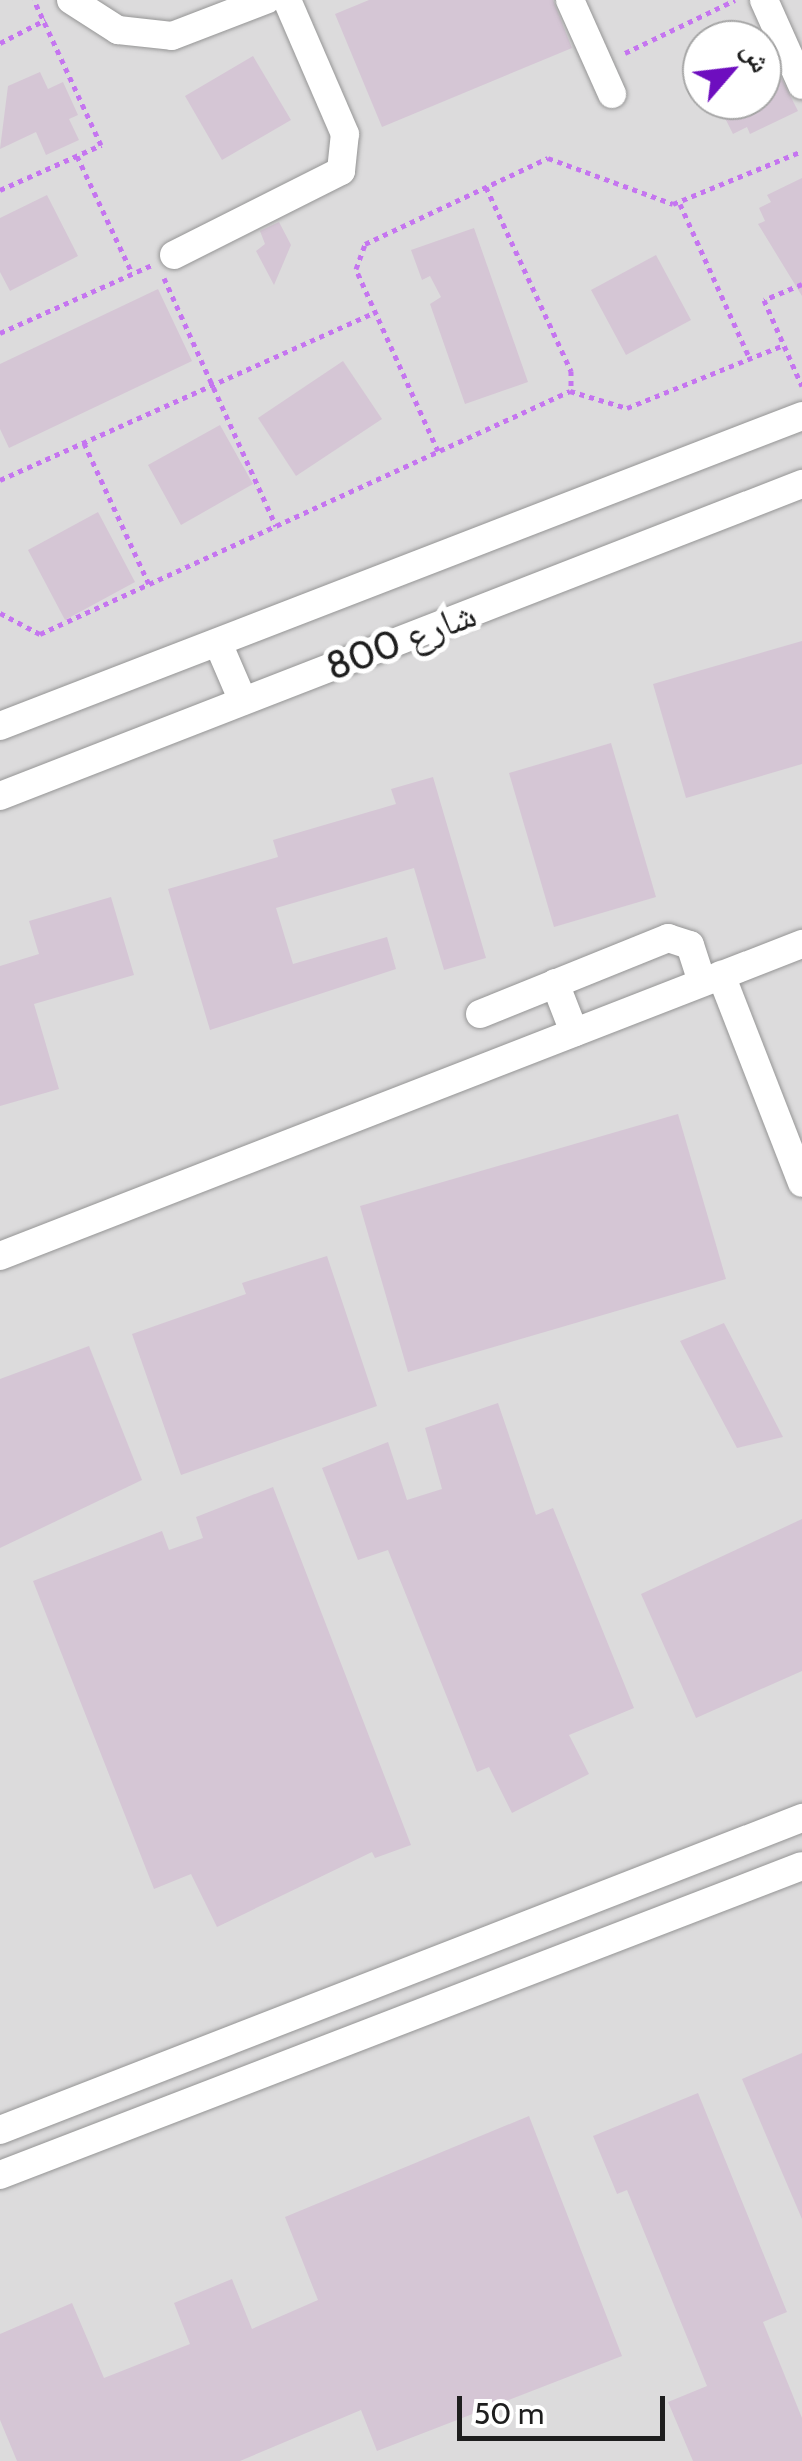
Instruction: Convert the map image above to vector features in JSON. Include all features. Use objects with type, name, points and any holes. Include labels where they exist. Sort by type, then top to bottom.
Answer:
[{"type":"street","points":[[72,0],[118,30],[172,36],[266,0]]},
{"type":"street","points":[[174,255],[341,171],[346,134],[287,0]]},
{"type":"street","points":[[570,0],[612,94]]},
{"type":"street","points":[[764,0],[802,85]]},
{"type":"street","name":"شارع 800","points":[[0,726],[802,416]]},
{"type":"street","name":"شارع 800","points":[[0,796],[802,484]]},
{"type":"street","points":[[218,643],[243,701]]},
{"type":"street","points":[[480,1014],[680,937],[690,945],[711,978],[802,1183]]},
{"type":"street","points":[[0,1256],[802,944]]},
{"type":"street","points":[[555,983],[574,1032]]},
{"type":"street","points":[[0,2130],[802,1818]]},
{"type":"street","points":[[0,2175],[802,1866]]},
{"type":"path","points":[[0,190],[101,145],[34,0]]},
{"type":"path","points":[[0,43],[44,21],[72,0]]},
{"type":"path","points":[[600,65],[734,0]]},
{"type":"path","points":[[438,452],[356,269],[358,250],[548,158],[680,204],[802,151]]},
{"type":"path","points":[[77,156],[132,273]]},
{"type":"path","points":[[486,187],[570,372],[570,391]]},
{"type":"path","points":[[680,204],[750,359]]},
{"type":"path","points":[[0,333],[157,263],[276,526]]},
{"type":"path","points":[[802,284],[764,300],[802,386]]},
{"type":"path","points":[[1,477],[376,312]]},
{"type":"path","points":[[0,614],[40,634],[570,391],[627,408],[784,345]]},
{"type":"path","points":[[84,443],[149,584]]},
{"type":"shaded area","points":[[0,0],[802,0],[802,2461],[0,2461]]},
{"type":"building","points":[[369,0],[553,0],[572,48],[382,127],[335,14]]},
{"type":"building","points":[[253,56],[291,120],[222,160],[185,96]]},
{"type":"building","points":[[40,72],[48,89],[63,82],[78,115],[69,119],[79,140],[46,155],[36,132],[0,149],[8,86]]},
{"type":"building","points":[[782,80],[798,111],[782,119]]},
{"type":"building","points":[[726,120],[779,120],[750,134],[747,127],[733,134]]},
{"type":"building","points":[[802,178],[802,296],[758,224],[765,221],[759,208],[771,202],[767,195]]},
{"type":"building","points":[[47,195],[78,256],[10,291],[0,272],[0,218]]},
{"type":"building","points":[[279,222],[291,245],[274,285],[256,251],[265,244],[260,231]]},
{"type":"building","points":[[474,228],[528,382],[465,404],[430,304],[441,297],[430,276],[422,280],[411,250]]},
{"type":"building","points":[[656,255],[691,320],[626,355],[591,290]]},
{"type":"building","points":[[158,289],[192,361],[9,448],[0,429],[0,364]]},
{"type":"building","points":[[343,361],[382,419],[296,476],[258,418]]},
{"type":"building","points":[[220,425],[253,484],[181,525],[148,465]]},
{"type":"building","points":[[98,512],[135,582],[65,620],[28,550]]},
{"type":"building","points":[[802,641],[802,764],[686,798],[653,684]]},
{"type":"building","points":[[611,743],[656,897],[554,927],[509,773]]},
{"type":"building","points":[[433,777],[486,958],[444,970],[414,868],[276,908],[293,964],[387,937],[396,969],[210,1030],[168,889],[278,857],[273,840],[396,804],[391,789]]},
{"type":"building","points":[[111,897],[134,975],[34,1004],[59,1089],[0,1106],[0,966],[39,954],[29,921]]},
{"type":"building","points":[[678,1114],[726,1279],[408,1372],[360,1206]]},
{"type":"building","points":[[327,1256],[377,1406],[181,1475],[132,1334],[246,1294],[242,1283]]},
{"type":"building","points":[[724,1323],[783,1437],[737,1448],[680,1341]]},
{"type":"building","points":[[89,1346],[142,1480],[0,1548],[0,1379]]},
{"type":"building","points":[[498,1403],[536,1515],[553,1508],[634,1708],[569,1735],[589,1774],[512,1813],[489,1767],[477,1772],[388,1550],[358,1560],[322,1468],[388,1442],[407,1500],[442,1489],[425,1428]]},
{"type":"building","points":[[273,1487],[411,1845],[375,1858],[372,1852],[217,1927],[191,1874],[154,1889],[33,1581],[162,1531],[169,1550],[203,1538],[196,1517]]},
{"type":"building","points":[[802,1519],[802,1671],[696,1718],[641,1594]]},
{"type":"building","points":[[802,2053],[802,2219],[742,2079]]},
{"type":"building","points":[[698,2093],[787,2312],[763,2322],[802,2418],[802,2461],[693,2461],[668,2402],[707,2386],[627,2190],[617,2194],[593,2136]]},
{"type":"building","points":[[529,2116],[622,2356],[377,2451],[361,2410],[240,2461],[17,2461],[0,2420],[0,2334],[72,2303],[104,2378],[190,2344],[174,2303],[232,2279],[252,2329],[318,2300],[285,2217]]}]
